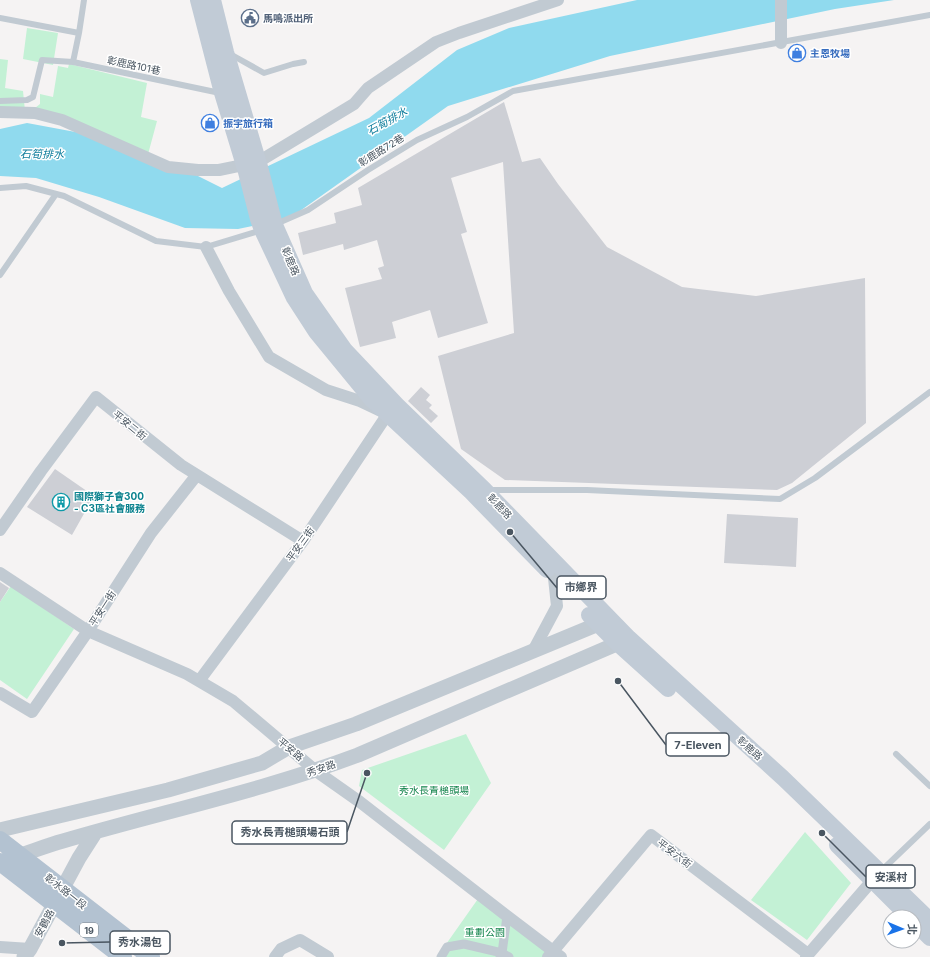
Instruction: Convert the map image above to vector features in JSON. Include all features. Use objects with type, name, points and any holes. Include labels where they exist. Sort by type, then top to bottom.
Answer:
[{"type":"main road","name":"彰鹿路","points":[[198,0],[222,93],[252,166]]},
{"type":"main road","name":"彰鹿路","points":[[213,0],[252,166],[267,222],[305,293],[346,350],[392,410],[478,491],[623,641],[783,778],[876,876],[903,909]]},
{"type":"main road","name":"彰鹿路","points":[[478,491],[554,578],[604,622]]},
{"type":"main road","name":"彰水路一段","points":[[0,840],[19,855],[122,957]]},
{"type":"main road","name":"彰水路一段","points":[[0,862],[59,896],[151,957]]},
{"type":"main road","name":"彰鹿路","points":[[876,876],[930,920]]},
{"type":"main road","points":[[922,930],[930,938]]},
{"type":"street","points":[[0,112],[35,113],[62,120],[168,167],[198,170],[219,170],[252,166],[354,104],[368,88],[436,42],[558,0]]},
{"type":"street","points":[[781,0],[781,42]]},
{"type":"street","points":[[206,247],[228,291],[269,357],[326,390],[392,410]]},
{"type":"street","name":"平安二街","points":[[0,530],[41,471],[96,397],[181,466],[303,541]]},
{"type":"street","name":"平安三街","points":[[198,681],[303,541],[392,410]]},
{"type":"street","name":"平安一街","points":[[0,693],[32,712],[88,631],[151,533],[196,476]]},
{"type":"street","name":"平安路","points":[[0,573],[88,631],[187,674],[233,701],[316,771],[360,802],[507,916],[554,955]]},
{"type":"street","points":[[533,651],[557,606],[554,578]]},
{"type":"street","points":[[0,830],[168,790],[262,763],[289,747],[356,724],[604,622]]},
{"type":"street","name":"秀安路","points":[[0,862],[62,841],[174,812],[316,771],[358,755],[623,641]]},
{"type":"street","name":"安鶴路","points":[[27,953],[79,858],[95,833]]},
{"type":"street","name":"平安六街","points":[[554,955],[652,835],[807,956]]},
{"type":"street","points":[[807,956],[876,876]]},
{"type":"street","points":[[441,957],[448,947],[464,944],[504,956],[507,916]]},
{"type":"street","points":[[275,957],[281,949],[300,940],[328,957]]},
{"type":"street","points":[[0,947],[27,953]]},
{"type":"lane","points":[[73,62],[84,0]]},
{"type":"lane","name":"彰鹿路72巷","points":[[206,247],[267,222],[308,210],[368,170],[417,140],[467,117],[513,91],[930,15]]},
{"type":"lane","points":[[0,18],[79,33]]},
{"type":"lane","points":[[226,52],[264,73],[304,62]]},
{"type":"lane","name":"彰鹿路101巷","points":[[0,101],[27,100],[32,97],[42,60],[73,62],[222,93]]},
{"type":"lane","points":[[0,188],[26,186],[64,196],[156,241],[206,247]]},
{"type":"lane","points":[[0,275],[56,194]]},
{"type":"lane","points":[[478,491],[587,490],[780,499],[815,478],[930,392]]},
{"type":"lane","points":[[896,754],[930,786]]},
{"type":"lane","points":[[876,876],[930,824]]},
{"type":"green space","points":[[27,28],[58,33],[53,65],[23,59]]},
{"type":"green space","points":[[0,59],[8,60],[5,88],[23,91],[25,111],[0,110]]},
{"type":"green space","points":[[69,64],[147,83],[141,117],[157,121],[147,158],[30,112],[40,104],[40,94],[53,97],[58,66],[68,68]]},
{"type":"green space","points":[[11,586],[74,629],[27,699],[0,680],[0,602]]},
{"type":"green space","name":"秀水長青槌頭場","points":[[466,734],[491,783],[444,850],[359,786],[362,770]]},
{"type":"green space","points":[[805,832],[851,883],[807,940],[751,900]]},
{"type":"green space","name":"重劃公園","points":[[480,896],[549,949],[543,957],[437,957]]},
{"type":"water","name":"石筍排水","points":[[637,0],[894,0],[835,9],[610,56],[448,106],[290,218],[238,229],[185,228],[99,197],[36,178],[0,176],[0,129],[27,123],[97,136],[192,173],[222,188],[369,118],[457,50],[509,28]]},
{"type":"building","points":[[504,102],[522,162],[540,158],[558,184],[607,247],[682,287],[756,296],[865,278],[866,423],[792,483],[777,490],[505,480],[461,449],[438,356],[514,333],[503,162],[451,178],[467,232],[461,234],[488,323],[438,338],[430,310],[392,322],[396,338],[360,347],[345,288],[382,279],[378,268],[384,266],[377,240],[344,250],[343,244],[303,255],[298,233],[336,223],[334,213],[362,205],[358,188]]},
{"type":"building","points":[[421,387],[430,395],[426,400],[432,405],[429,408],[438,416],[431,423],[408,401]]},
{"type":"building","name":"國際獅子會300 - C3區社會服務","points":[[55,469],[94,496],[72,535],[27,507]]},
{"type":"building","points":[[727,514],[798,518],[796,567],[724,563]]},
{"type":"building","points":[[0,582],[9,588],[0,602]]},
{"type":"place","name":"馬鳴派出所","points":[[250,18]]},
{"type":"place","name":"主恩牧場","points":[[797,53]]},
{"type":"place","name":"振宇旅行箱","points":[[210,123]]},
{"type":"place","name":"國際獅子會300 - C3區社會服務","points":[[61,502]]},
{"type":"place","name":"市鄉界","points":[[510,532]]},
{"type":"place","name":"7-Eleven","points":[[618,681]]},
{"type":"place","name":"秀水長青槌頭場石頭","points":[[367,773]]},
{"type":"place","name":"安溪村","points":[[822,833]]},
{"type":"place","name":"秀水湯包","points":[[62,943]]}]
